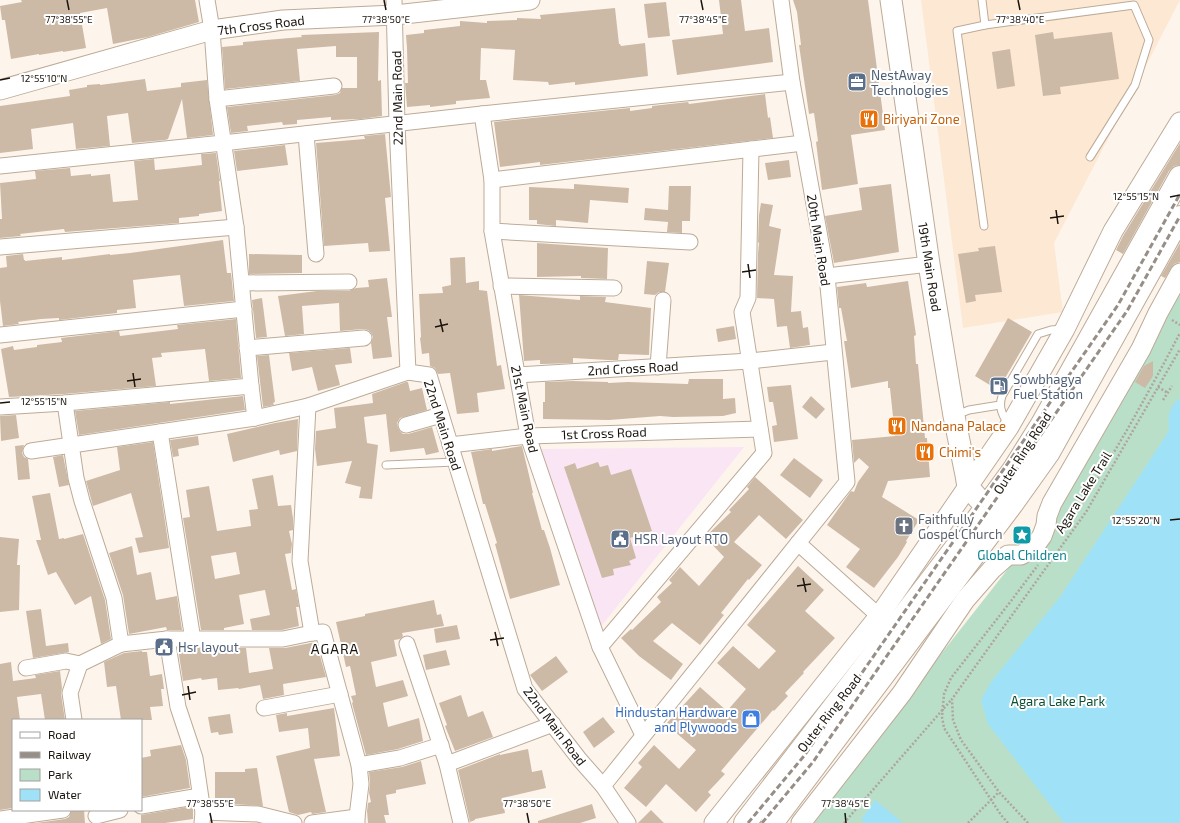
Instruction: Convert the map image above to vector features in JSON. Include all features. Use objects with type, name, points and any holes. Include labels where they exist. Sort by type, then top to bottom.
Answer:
[{"type":"highway","name":"Outer Ring Road","points":[[772,823],[994,512],[1014,468],[1042,424],[1180,177]]},
{"type":"highway","name":"Outer Ring Road","points":[[745,823],[994,512],[1049,452],[1180,217]]},
{"type":"main road","name":"19th Main Road","points":[[891,0],[929,264],[954,416],[968,487]]},
{"type":"main road","points":[[968,487],[994,512]]},
{"type":"street","points":[[208,0],[212,30],[217,99],[236,227],[255,418]]},
{"type":"street","name":"7th Cross Road","points":[[0,90],[212,30],[395,7],[530,0]]},
{"type":"street","name":"20th Main Road","points":[[781,0],[792,82],[827,276],[833,352],[848,482],[798,543]]},
{"type":"street","name":"22nd Main Road","points":[[395,7],[396,124],[408,372],[429,375],[525,689],[602,786],[628,823]]},
{"type":"street","points":[[0,166],[792,82]]},
{"type":"street","points":[[217,99],[334,86]]},
{"type":"street","name":"21st Main Road","points":[[482,114],[492,180],[492,231],[528,436],[600,647],[643,735]]},
{"type":"street","points":[[714,823],[879,616],[1009,427],[1065,329],[1113,231],[1180,122]]},
{"type":"street","points":[[306,134],[316,254]]},
{"type":"street","points":[[492,180],[803,143]]},
{"type":"street","points":[[600,647],[764,453],[742,312],[748,298],[751,149]]},
{"type":"street","points":[[0,247],[236,227]]},
{"type":"street","points":[[492,231],[690,242]]},
{"type":"street","points":[[827,276],[929,264]]},
{"type":"street","points":[[801,823],[902,693],[965,600],[1008,555],[1021,555],[1028,552],[1034,547],[1042,536],[1052,502],[1141,350],[1158,312],[1180,273]]},
{"type":"street","points":[[242,283],[349,282]]},
{"type":"street","points":[[501,286],[614,288]]},
{"type":"street","points":[[658,367],[664,300]]},
{"type":"street","points":[[0,335],[244,309]]},
{"type":"street","points":[[247,348],[364,338]]},
{"type":"street","name":"2nd Cross Road","points":[[517,375],[750,361],[833,352]]},
{"type":"street","points":[[31,451],[255,418],[308,406],[408,372]]},
{"type":"street","points":[[0,407],[64,403],[251,386]]},
{"type":"street","points":[[64,403],[76,478],[82,501],[114,598],[122,644]]},
{"type":"street","points":[[308,406],[300,561],[312,632]]},
{"type":"street","points":[[406,425],[441,415]]},
{"type":"street","name":"1st Cross Road","points":[[450,445],[528,436],[760,428]]},
{"type":"street","points":[[160,432],[193,640]]},
{"type":"street","points":[[602,786],[798,543],[879,616]]},
{"type":"street","points":[[26,668],[66,661],[80,664],[122,644],[167,639],[283,639],[312,632],[323,632],[359,765],[362,784],[357,820],[312,823]]},
{"type":"street","points":[[167,639],[178,707],[195,758],[202,817],[258,814],[294,823]]},
{"type":"street","points":[[407,644],[447,764],[461,823]]},
{"type":"street","points":[[74,719],[70,693],[80,664]]},
{"type":"street","points":[[264,708],[340,694]]},
{"type":"street","points":[[447,764],[553,724]]},
{"type":"street","points":[[359,765],[400,758],[441,745]]},
{"type":"street","points":[[142,806],[200,796]]},
{"type":"street","points":[[0,819],[56,811]]},
{"type":"street","points":[[96,816],[116,811]]},
{"type":"lane","points":[[982,0],[984,24]]},
{"type":"lane","points":[[984,226],[957,31],[984,24],[1134,5],[1149,40],[1135,85],[1090,157]]},
{"type":"lane","points":[[1009,427],[1001,411],[1000,405],[1002,396],[1038,334],[1051,330],[1065,329]]},
{"type":"lane","points":[[954,416],[969,410],[1000,405]]},
{"type":"lane","points":[[386,465],[455,462]]},
{"type":"path","name":"Agara Lake Trail","points":[[844,823],[952,699],[1086,512],[1180,349]]},
{"type":"path","points":[[1163,400],[1172,386]]},
{"type":"path","points":[[1158,387],[1168,393]]},
{"type":"path","points":[[952,699],[953,720],[961,740],[999,792],[1028,823]]},
{"type":"path","points":[[942,717],[944,728],[1000,815],[1008,823]]},
{"type":"path","points":[[968,823],[999,792]]},
{"type":"shaded area","points":[[921,0],[1180,0],[1054,243],[1063,312],[963,328]]},
{"type":"shaded area","name":"HSR Layout RTO","points":[[744,447],[599,629],[539,449]]},
{"type":"green space","name":"Agara Lake Park","points":[[1180,288],[1180,823],[814,823],[930,668],[1011,565],[1028,563],[1043,550],[1053,534],[1055,522],[1054,508]]},
{"type":"water","points":[[1180,398],[1180,823],[1064,823],[988,724],[981,700],[991,682],[1060,597],[1169,431],[1171,409]]},
{"type":"water","points":[[875,800],[903,823],[865,823],[861,820]]},
{"type":"building","points":[[21,0],[195,0],[199,22],[148,37],[113,44],[107,8],[80,13],[86,48],[11,59],[5,20],[2,20],[0,6],[22,2]]},
{"type":"building","points":[[719,0],[741,0],[745,31],[769,28],[773,62],[677,75],[672,40],[723,34]]},
{"type":"building","points":[[793,0],[868,0],[885,130],[851,135],[858,184],[822,190],[814,113],[809,114],[799,45],[801,45],[797,12]]},
{"type":"building","points":[[666,2],[670,36],[648,38],[644,4]]},
{"type":"building","points":[[615,8],[619,44],[621,46],[645,43],[648,76],[575,85],[575,82],[549,85],[548,82],[513,80],[515,50],[481,48],[480,80],[486,80],[490,98],[456,101],[456,104],[430,107],[430,105],[407,107],[405,83],[408,83],[406,35],[424,33],[424,30],[460,26],[460,21],[487,23],[487,21],[517,20],[517,18],[541,19],[540,15]]},
{"type":"building","points":[[379,32],[378,81],[381,80],[382,116],[361,119],[331,120],[331,117],[297,120],[297,124],[283,125],[282,122],[247,126],[248,131],[231,133],[227,107],[335,95],[340,93],[342,88],[357,88],[357,57],[336,57],[336,46],[297,49],[300,81],[225,89],[222,47],[243,45],[243,42],[302,37],[301,35]]},
{"type":"building","points":[[1053,32],[1054,39],[1112,32],[1119,79],[1060,87],[1061,94],[1043,96],[1035,35]]},
{"type":"building","points":[[1010,49],[1015,86],[997,89],[992,52]]},
{"type":"building","points":[[145,79],[147,91],[181,87],[181,83],[207,80],[213,135],[187,138],[182,99],[168,139],[165,140],[132,143],[128,113],[107,116],[110,146],[76,149],[73,123],[31,129],[33,149],[0,153],[0,106],[70,96],[69,90],[87,87],[87,85],[100,85]]},
{"type":"building","points":[[765,94],[768,118],[770,117],[773,138],[540,165],[540,162],[500,167],[494,122],[630,108],[630,111],[652,108],[652,106],[688,102],[689,104]]},
{"type":"building","points":[[385,134],[391,197],[385,198],[390,251],[369,252],[368,243],[324,246],[316,143],[365,139],[364,136]]},
{"type":"building","points":[[1180,143],[1180,165],[1174,166],[1169,171],[1123,254],[1116,250],[1123,236]]},
{"type":"building","points":[[285,145],[288,165],[237,171],[234,151]]},
{"type":"building","points":[[216,153],[222,211],[199,214],[199,216],[179,218],[179,223],[65,232],[64,229],[0,238],[0,219],[2,219],[0,183],[36,179],[35,171],[70,168],[71,176],[110,174],[113,202],[138,200],[134,161],[154,159],[155,170],[202,165],[201,154]]},
{"type":"building","points":[[789,160],[791,177],[768,180],[765,163]]},
{"type":"building","points":[[574,184],[629,188],[628,203],[590,200],[588,223],[556,220],[556,226],[537,224],[537,220],[529,220],[529,187],[574,189]]},
{"type":"building","points":[[891,184],[899,252],[834,263],[825,216],[862,210],[859,188]]},
{"type":"building","points":[[669,186],[691,186],[690,221],[682,221],[682,233],[667,232],[668,222],[644,220],[645,208],[668,210]]},
{"type":"building","points":[[761,203],[773,205],[769,226],[781,229],[774,275],[793,276],[791,312],[801,311],[803,328],[808,327],[810,345],[790,348],[787,326],[777,327],[774,299],[757,298],[759,215]]},
{"type":"building","points":[[223,240],[227,273],[231,273],[234,301],[184,306],[180,275],[133,280],[136,308],[117,310],[117,313],[59,320],[59,318],[41,319],[18,322],[19,324],[3,326],[0,301],[0,268],[7,267],[6,256],[23,254],[25,261],[62,257],[62,260],[130,253]]},
{"type":"building","points":[[537,243],[608,248],[607,279],[581,278],[581,276],[537,277]]},
{"type":"building","points":[[1180,243],[1180,262],[1174,264],[1165,278],[1161,276]]},
{"type":"building","points":[[995,246],[1002,292],[975,295],[976,301],[966,303],[958,254],[979,251],[978,248]]},
{"type":"building","points":[[249,254],[302,255],[302,273],[249,274]]},
{"type":"building","points":[[465,257],[466,283],[479,281],[479,290],[487,291],[497,366],[501,365],[505,389],[477,393],[479,412],[457,414],[450,373],[438,374],[435,368],[430,366],[429,353],[422,354],[419,294],[443,293],[442,287],[451,285],[450,258]]},
{"type":"building","points":[[647,261],[669,263],[665,292],[659,292],[655,295],[644,294]]},
{"type":"building","points":[[387,278],[392,317],[387,317],[392,357],[373,359],[371,343],[373,337],[368,330],[340,331],[339,303],[302,306],[304,334],[285,336],[278,296],[317,291],[349,291],[356,288],[369,287],[368,280]]},
{"type":"building","points":[[908,281],[916,335],[914,336],[916,364],[918,364],[930,477],[888,481],[882,497],[919,520],[898,557],[874,588],[846,567],[860,549],[827,525],[851,491],[854,492],[858,482],[869,467],[859,458],[854,463],[852,440],[895,436],[890,388],[888,388],[888,381],[851,388],[844,341],[847,341],[841,308],[839,308],[837,287],[866,283],[867,287]]},
{"type":"building","points":[[519,295],[580,300],[580,296],[606,297],[605,302],[651,308],[649,355],[619,354],[618,360],[573,358],[573,363],[540,364],[540,360],[524,361]]},
{"type":"building","points":[[262,298],[267,337],[256,338],[252,300]]},
{"type":"building","points":[[1008,318],[1032,332],[998,390],[975,376]]},
{"type":"building","points":[[236,319],[241,378],[209,381],[205,349],[161,353],[162,357],[152,358],[156,386],[9,397],[1,349],[13,346],[14,350],[37,347],[37,345],[62,342],[61,338],[119,331],[120,336],[178,329],[177,325]]},
{"type":"building","points":[[734,326],[736,339],[718,342],[716,329]]},
{"type":"building","points":[[350,348],[352,363],[335,365],[340,385],[318,391],[312,367],[292,371],[289,353]]},
{"type":"building","points":[[269,355],[275,402],[273,403],[274,405],[263,407],[257,356]]},
{"type":"building","points":[[1153,361],[1153,376],[1145,388],[1135,382],[1144,366]]},
{"type":"building","points":[[689,379],[723,379],[723,399],[735,398],[736,413],[723,416],[660,416],[609,420],[543,419],[545,382],[573,381],[688,384]]},
{"type":"building","points":[[408,382],[410,391],[422,388],[427,410],[400,418],[397,423],[398,428],[403,434],[408,434],[432,427],[439,452],[426,455],[424,448],[390,452],[386,414],[364,417],[367,443],[378,445],[372,499],[359,498],[361,487],[345,483],[352,461],[317,466],[315,449],[316,431],[336,428],[334,408],[373,403],[372,394]]},
{"type":"building","points":[[791,385],[798,439],[774,442],[772,426],[777,425],[773,402],[769,402],[767,387]]},
{"type":"building","points":[[243,396],[245,410],[79,435],[75,411],[170,402],[170,404]]},
{"type":"building","points":[[811,396],[825,409],[816,419],[802,407]]},
{"type":"building","points":[[16,415],[19,438],[1,441],[0,416]]},
{"type":"building","points":[[298,419],[297,451],[280,455],[279,450],[233,462],[227,434]]},
{"type":"building","points":[[198,436],[199,445],[178,449],[179,456],[173,457],[170,440]]},
{"type":"building","points":[[153,442],[169,548],[139,553],[135,538],[143,537],[131,493],[93,506],[86,481],[120,470],[117,447]]},
{"type":"building","points":[[24,445],[22,453],[24,457],[28,459],[30,479],[18,480],[15,446]]},
{"type":"building","points":[[522,446],[542,530],[544,530],[550,548],[560,585],[510,599],[495,544],[497,543],[485,504],[483,504],[471,452],[492,449],[492,451]]},
{"type":"building","points":[[63,455],[69,485],[59,487],[53,457]]},
{"type":"building","points":[[794,458],[823,480],[810,498],[780,475]]},
{"type":"building","points":[[598,462],[600,467],[608,465],[611,475],[631,469],[652,531],[630,538],[636,558],[629,561],[631,565],[613,569],[614,575],[602,578],[564,467],[575,463],[577,469]]},
{"type":"building","points":[[273,475],[278,506],[291,505],[293,530],[289,531],[292,544],[291,553],[285,554],[292,590],[296,589],[299,607],[296,607],[299,626],[282,630],[252,630],[250,619],[270,615],[265,590],[239,595],[244,624],[224,628],[224,630],[201,630],[183,518],[190,517],[186,490],[209,486],[217,531],[251,526],[249,510],[258,509],[252,479]],"holes":[[[236,552],[240,574],[215,579],[211,556]]]},
{"type":"building","points":[[755,477],[803,520],[786,539],[759,515],[734,542],[762,565],[749,580],[748,579],[721,613],[724,615],[700,645],[672,623],[653,641],[683,664],[671,680],[639,656],[621,638],[631,629],[632,630],[661,602],[657,597],[672,583],[669,580],[680,567],[699,586],[724,557],[705,537],[731,512],[729,510],[749,489],[747,487]]},
{"type":"building","points":[[50,493],[59,539],[83,534],[105,600],[111,639],[101,644],[91,596],[75,605],[56,572],[48,575],[36,540],[41,540],[32,496]]},
{"type":"building","points":[[0,537],[19,539],[17,565],[20,565],[19,610],[0,612]]},
{"type":"building","points":[[132,546],[137,575],[151,572],[156,600],[177,596],[182,630],[167,630],[166,627],[129,634],[123,595],[109,553]]},
{"type":"building","points":[[798,566],[824,590],[805,611],[835,638],[785,693],[788,696],[774,711],[773,710],[721,771],[725,774],[708,792],[711,795],[696,812],[666,784],[646,807],[624,788],[642,767],[638,763],[654,745],[679,769],[696,750],[666,724],[700,687],[727,711],[746,689],[717,663],[733,646],[759,669],[776,651],[747,625]]},
{"type":"building","points":[[434,600],[437,615],[441,614],[444,626],[402,633],[403,636],[400,639],[394,640],[397,656],[371,662],[376,687],[403,680],[408,696],[383,703],[388,727],[419,718],[423,741],[398,749],[366,755],[352,703],[351,696],[356,695],[350,666],[346,667],[336,622],[365,616],[365,614]]},
{"type":"building","points":[[41,609],[46,646],[68,643],[69,652],[33,658],[26,611]]},
{"type":"building","points":[[457,625],[460,639],[436,643],[434,629]]},
{"type":"building","points":[[316,642],[326,677],[283,684],[284,695],[263,699],[260,685],[239,689],[218,690],[217,678],[202,680],[201,678],[183,681],[178,648],[246,648],[249,673],[273,669],[269,648],[285,648]]},
{"type":"building","points":[[446,650],[450,665],[426,670],[423,655]]},
{"type":"building","points":[[142,651],[147,652],[150,676],[162,674],[164,689],[161,689],[163,706],[150,707],[152,720],[121,719],[116,686],[107,687],[104,662],[124,653]]},
{"type":"building","points":[[556,656],[568,672],[542,691],[530,675]]},
{"type":"building","points":[[11,662],[13,681],[36,678],[35,675],[60,671],[62,688],[61,694],[65,719],[45,719],[41,694],[17,697],[20,719],[12,719],[12,808],[0,810],[0,664]]},
{"type":"building","points":[[461,695],[468,717],[483,711],[493,737],[455,751],[445,726],[447,725],[439,703]]},
{"type":"building","points":[[334,708],[340,756],[314,759],[326,812],[312,814],[311,812],[298,815],[289,812],[276,756],[310,748],[308,728],[279,732],[276,715],[287,713],[287,716]]},
{"type":"building","points":[[230,714],[233,733],[219,735],[218,732],[211,733],[208,717]]},
{"type":"building","points":[[603,717],[615,732],[594,748],[583,732]]},
{"type":"building","points":[[181,745],[186,760],[190,788],[142,797],[142,758],[151,756],[150,750]]},
{"type":"building","points":[[528,749],[532,772],[542,770],[546,788],[502,798],[505,813],[475,819],[470,822],[458,770],[500,754]]},
{"type":"building","points":[[421,761],[426,784],[396,790],[396,793],[386,795],[389,815],[384,815],[386,823],[368,823],[368,803],[371,802],[369,793],[369,772],[402,767]]},
{"type":"building","points":[[257,768],[263,806],[215,803],[215,772],[245,772],[245,769]]},
{"type":"building","points":[[592,804],[596,818],[580,823],[538,823],[538,821]]},
{"type":"building","points":[[193,806],[193,819],[165,823],[141,823],[141,815]]},
{"type":"building","points":[[651,810],[664,823],[638,823]]},
{"type":"building","points":[[72,811],[84,811],[85,823],[36,823],[65,819],[69,817]]},
{"type":"railway","points":[[748,823],[804,756],[1118,305],[1180,194]]},
{"type":"railway","points":[[762,823],[813,762],[1127,311],[1180,216]]},
{"type":"place","name":"NestAway Technologies","points":[[857,82]]},
{"type":"place","name":"Biriyani Zone","points":[[869,119]]},
{"type":"place","name":"Sowbhagya Fuel Station","points":[[999,386]]},
{"type":"place","name":"Nandana Palace","points":[[897,426]]},
{"type":"place","name":"Chimi's","points":[[925,452]]},
{"type":"place","name":"Faithfully Gospel Church","points":[[904,526]]},
{"type":"place","name":"Global Children","points":[[1022,535]]},
{"type":"place","name":"HSR Layout RTO","points":[[620,539]]},
{"type":"place","name":"Hsr layout","points":[[164,647]]},
{"type":"place","name":"Hindustan Hardware and Plywoods","points":[[751,719]]},
{"type":"district","name":"AGARA","points":[[335,648]]}]
